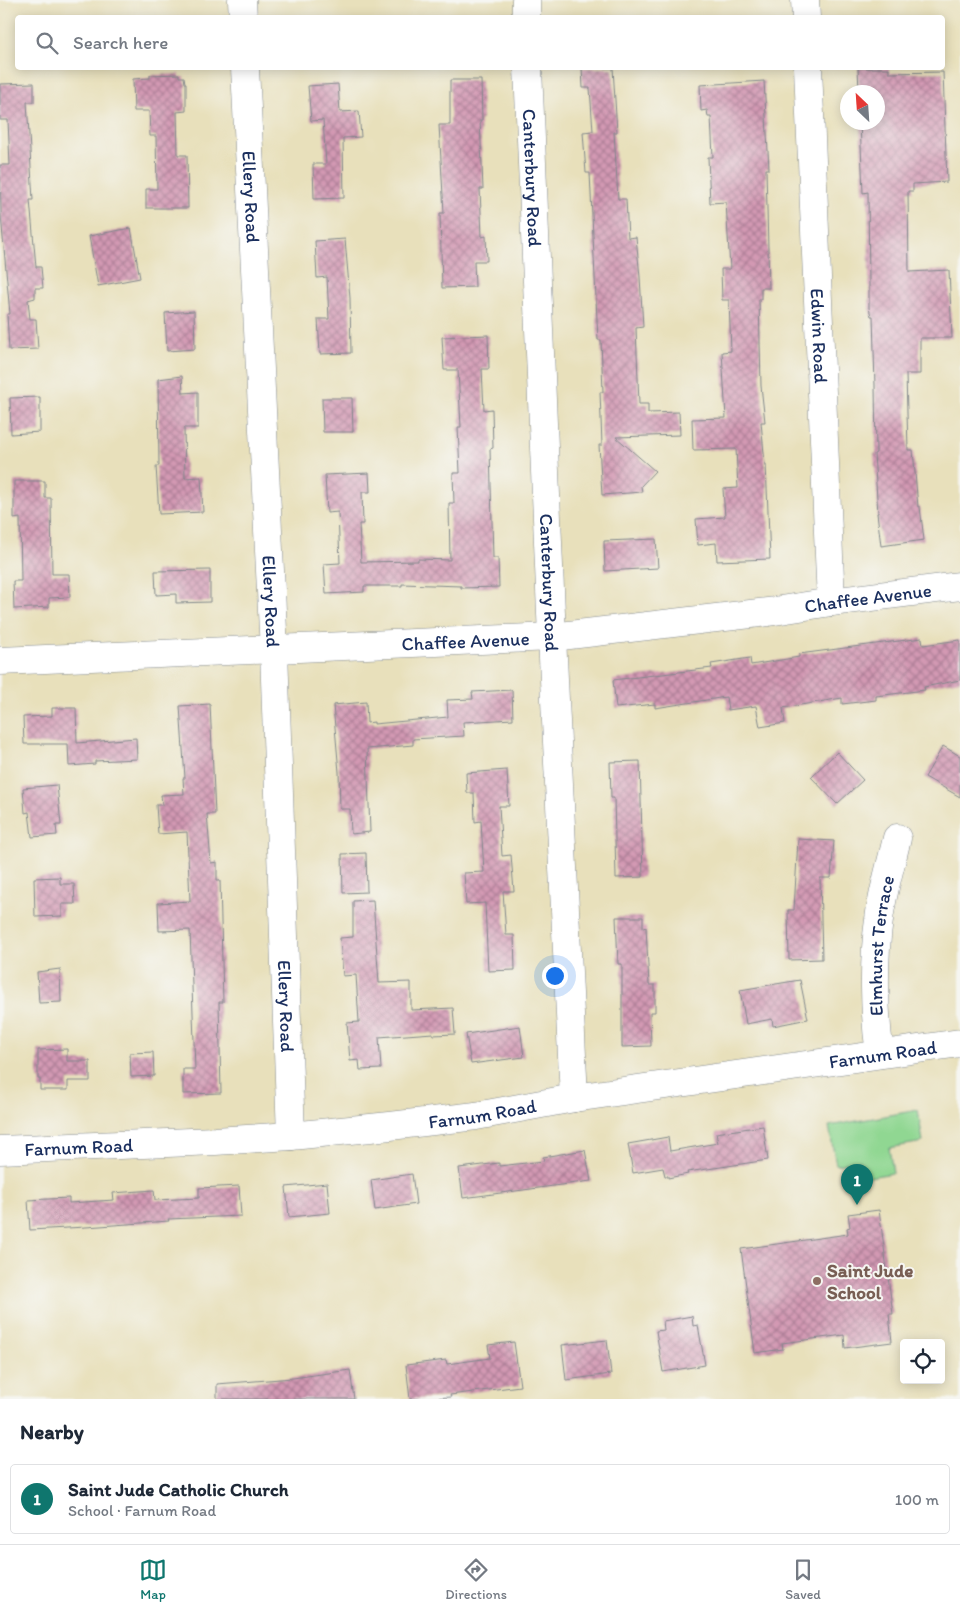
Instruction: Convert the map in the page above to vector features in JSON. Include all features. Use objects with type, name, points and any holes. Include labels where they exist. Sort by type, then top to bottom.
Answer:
[{"type":"street","points":[[242,0],[243,15]]},
{"type":"street","points":[[526,0],[526,15]]},
{"type":"street","points":[[806,0],[806,15]]},
{"type":"street","name":"Ellery Road","points":[[246,70],[274,651],[292,1136]]},
{"type":"street","name":"Canterbury Road","points":[[528,70],[574,1098]]},
{"type":"street","name":"Edwin Road","points":[[808,70],[832,602]]},
{"type":"street","name":"Chaffee Avenue","points":[[0,661],[274,651],[552,637],[768,612],[960,586]]},
{"type":"street","name":"Elmhurst Terrace","points":[[880,1054],[876,1031],[876,958],[879,920],[897,838]]},
{"type":"street","name":"Farnum Road","points":[[0,1150],[292,1136],[476,1116],[574,1098],[960,1043]]},
{"type":"green space","points":[[918,1110],[923,1142],[889,1148],[893,1173],[863,1178],[859,1161],[836,1165],[829,1126]]},
{"type":"building","points":[[582,70],[613,70],[617,132],[614,132],[618,199],[626,199],[628,238],[636,237],[640,277],[643,327],[636,328],[639,404],[648,404],[648,413],[679,412],[680,435],[616,437],[655,471],[641,486],[642,492],[602,495],[599,445],[602,445],[600,392],[603,392],[601,340],[598,340],[590,173],[586,173],[583,132],[593,131],[590,88],[583,88]]},
{"type":"building","points":[[858,70],[889,70],[889,73],[943,72],[947,182],[913,184],[913,191],[908,191],[909,272],[949,270],[952,338],[920,338],[920,374],[906,374],[908,450],[913,450],[918,507],[920,507],[924,540],[881,546],[874,454],[876,453],[875,386],[873,316],[871,316],[869,308],[868,192],[863,193],[860,130],[885,130],[885,85],[859,85]]},
{"type":"building","points":[[179,74],[179,77],[184,77],[186,83],[186,111],[177,112],[178,155],[187,155],[188,208],[146,208],[146,189],[157,189],[156,136],[150,136],[149,111],[134,111],[133,79],[150,78],[150,75]]},
{"type":"building","points":[[450,80],[481,80],[482,120],[480,120],[483,189],[480,189],[482,237],[486,236],[487,261],[474,261],[475,287],[442,288],[440,213],[444,213],[439,125],[450,125]]},
{"type":"building","points":[[764,81],[769,169],[766,169],[769,288],[761,288],[761,299],[759,299],[761,386],[765,422],[761,422],[766,464],[770,559],[717,561],[716,543],[698,545],[696,519],[725,517],[723,489],[738,488],[736,449],[693,450],[692,419],[726,418],[722,352],[731,351],[729,300],[722,300],[721,269],[730,269],[726,202],[710,203],[708,157],[713,157],[711,117],[708,117],[707,110],[701,111],[700,85]]},
{"type":"building","points":[[34,83],[34,102],[27,102],[33,200],[30,200],[36,267],[41,267],[43,288],[35,288],[35,298],[28,300],[30,319],[36,319],[38,349],[9,350],[7,314],[10,314],[1,216],[0,165],[10,165],[8,120],[0,120],[0,84]]},
{"type":"building","points":[[338,84],[340,112],[359,111],[361,137],[343,138],[344,198],[314,199],[313,164],[326,164],[323,120],[311,121],[308,86]]},
{"type":"building","points":[[131,228],[140,278],[98,286],[89,236]]},
{"type":"building","points":[[345,239],[350,298],[351,353],[320,354],[318,319],[329,319],[327,277],[317,278],[315,241]]},
{"type":"building","points":[[194,311],[195,349],[167,351],[165,313]]},
{"type":"building","points":[[488,335],[489,369],[482,369],[484,410],[492,409],[493,448],[490,449],[493,558],[498,558],[499,587],[461,588],[461,586],[402,584],[402,586],[364,586],[364,592],[326,594],[324,564],[340,563],[338,512],[327,513],[325,475],[369,473],[370,492],[362,492],[363,524],[359,524],[361,562],[418,561],[418,559],[450,560],[449,503],[454,503],[453,473],[460,473],[458,427],[461,427],[458,370],[444,370],[442,337]]},
{"type":"building","points":[[182,376],[183,393],[198,392],[198,428],[184,428],[185,478],[201,477],[203,512],[159,514],[156,466],[159,466],[158,379]]},
{"type":"building","points":[[40,397],[40,432],[11,434],[10,398]]},
{"type":"building","points":[[322,398],[352,398],[353,432],[323,432]]},
{"type":"building","points":[[14,481],[45,481],[45,498],[51,498],[52,574],[69,574],[70,597],[49,598],[49,607],[14,609],[13,581],[21,581],[20,518],[14,519]]},
{"type":"building","points":[[656,539],[658,568],[605,571],[604,541]]},
{"type":"building","points":[[210,570],[210,602],[176,603],[176,594],[156,595],[155,571]]},
{"type":"building","points":[[922,638],[923,645],[960,640],[960,680],[924,687],[925,690],[876,696],[876,700],[842,704],[842,698],[783,708],[785,723],[760,727],[756,706],[728,710],[726,697],[655,708],[655,704],[616,708],[613,680],[712,668],[711,664],[750,658],[751,665],[799,657],[799,654]]},
{"type":"building","points":[[512,690],[513,719],[463,722],[464,736],[413,739],[413,745],[367,749],[370,832],[351,834],[350,809],[340,809],[333,705],[366,702],[367,723],[374,722],[374,724],[448,717],[447,700],[473,699],[472,692]]},
{"type":"building","points":[[210,704],[215,814],[207,814],[211,863],[217,862],[217,880],[220,880],[223,1002],[219,1002],[221,1093],[183,1094],[183,1069],[195,1069],[190,930],[159,931],[158,903],[190,901],[187,832],[158,834],[156,805],[162,805],[161,795],[184,794],[183,778],[185,778],[180,706]]},
{"type":"building","points":[[52,708],[76,708],[77,743],[136,738],[137,759],[95,761],[95,764],[69,766],[68,744],[24,744],[23,717],[52,716]]},
{"type":"building","points":[[943,746],[960,756],[960,797],[925,777]]},
{"type":"building","points":[[837,752],[863,780],[837,804],[811,777]]},
{"type":"building","points":[[640,761],[643,877],[616,878],[614,798],[611,798],[610,762]]},
{"type":"building","points":[[507,770],[509,806],[499,806],[502,856],[511,855],[514,891],[503,891],[506,935],[514,935],[515,970],[488,971],[485,903],[466,904],[464,873],[484,872],[481,821],[475,822],[474,793],[467,793],[466,773]]},
{"type":"building","points":[[57,785],[61,825],[56,825],[57,835],[32,837],[29,812],[25,813],[23,788]]},
{"type":"building","points":[[798,839],[834,841],[831,878],[820,878],[822,959],[789,960],[788,910],[794,910]]},
{"type":"building","points":[[366,853],[367,892],[343,893],[342,854]]},
{"type":"building","points":[[60,877],[60,884],[74,884],[75,904],[62,904],[62,916],[35,917],[34,878]]},
{"type":"building","points":[[373,900],[379,983],[411,982],[411,1010],[453,1008],[455,1034],[433,1035],[433,1033],[379,1037],[381,1069],[360,1070],[359,1060],[350,1061],[347,1023],[359,1022],[356,975],[343,976],[340,938],[353,937],[353,901]]},
{"type":"building","points":[[616,917],[643,917],[643,928],[646,927],[649,985],[655,985],[655,1012],[650,1012],[651,1046],[622,1047],[622,964],[618,964]]},
{"type":"building","points":[[60,969],[61,1002],[39,1003],[37,972]]},
{"type":"building","points":[[800,980],[808,1019],[773,1026],[772,1019],[746,1024],[740,990]]},
{"type":"building","points":[[520,1026],[524,1057],[471,1064],[466,1034]]},
{"type":"building","points":[[67,1049],[67,1061],[90,1061],[90,1081],[68,1081],[68,1090],[40,1090],[38,1050]]},
{"type":"building","points":[[153,1052],[154,1076],[131,1077],[130,1053]]},
{"type":"building","points":[[763,1126],[768,1160],[687,1172],[688,1174],[668,1178],[668,1176],[665,1176],[663,1168],[633,1173],[628,1144],[668,1137],[670,1151],[718,1143],[716,1133]]},
{"type":"building","points":[[585,1150],[591,1181],[463,1198],[459,1168],[499,1163],[499,1166],[544,1161],[543,1157]]},
{"type":"building","points":[[412,1174],[416,1204],[375,1210],[371,1180]]},
{"type":"building","points":[[327,1183],[330,1213],[289,1217],[286,1187]]},
{"type":"building","points":[[239,1186],[241,1216],[168,1219],[169,1221],[30,1230],[28,1200],[69,1198],[69,1203],[114,1200],[113,1193],[154,1190],[155,1200],[199,1198],[199,1188]]},
{"type":"building","name":"Saint Jude School","points":[[879,1210],[893,1314],[889,1314],[892,1342],[845,1348],[844,1335],[782,1343],[783,1349],[755,1353],[741,1249],[848,1234],[847,1228],[850,1227],[848,1214]]},
{"type":"building","points":[[692,1316],[693,1326],[698,1325],[705,1365],[663,1372],[656,1331],[664,1330],[663,1321]]},
{"type":"building","points":[[607,1340],[611,1374],[566,1380],[562,1345]]},
{"type":"building","points":[[514,1342],[520,1386],[450,1395],[451,1397],[410,1399],[406,1365],[446,1360],[447,1364],[490,1358],[488,1345]]},
{"type":"building","points":[[350,1370],[354,1399],[217,1399],[217,1384],[293,1378]]},
{"type":"place","name":"Saint Jude Catholic Church","points":[[857,1205]]},
{"type":"place","name":"Saint Jude School","points":[[817,1281]]}]
